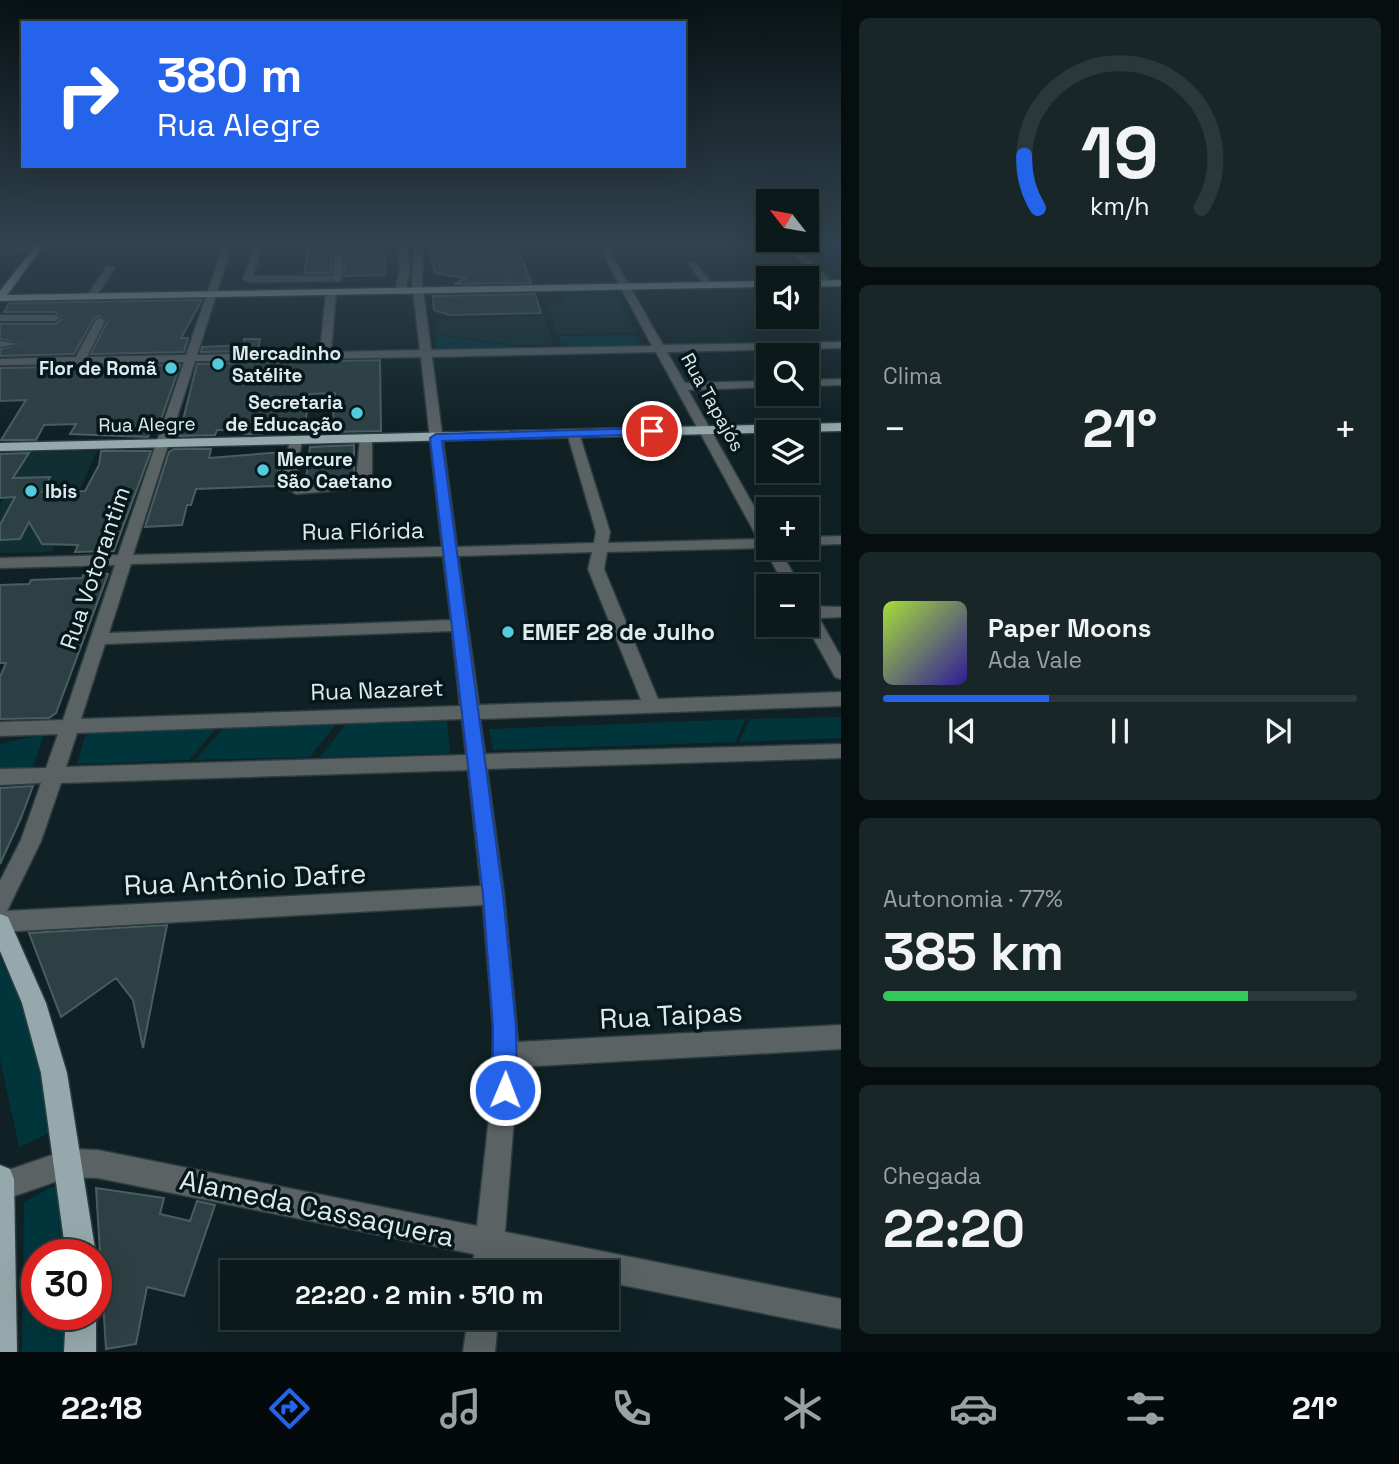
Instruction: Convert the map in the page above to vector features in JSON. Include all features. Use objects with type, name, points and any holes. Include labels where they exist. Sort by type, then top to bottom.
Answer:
[{"type":"main road","name":"Rua Alegre","points":[[0,447],[841,427]]},
{"type":"main road","points":[[0,923],[37,1015],[54,1073],[79,1239]]},
{"type":"main road","points":[[0,1184],[1,1352]]},
{"type":"main road","points":[[79,1352],[80,1330]]},
{"type":"street","name":"Rua Votorantim","points":[[0,904],[31,841],[54,777],[68,726],[208,308]]},
{"type":"street","points":[[325,356],[329,308]]},
{"type":"street","points":[[420,308],[493,895],[505,1055],[488,1258]]},
{"type":"street","name":"Rua Tapajós","points":[[638,308],[756,521]]},
{"type":"street","points":[[0,318],[55,318]]},
{"type":"street","points":[[80,360],[100,321]]},
{"type":"street","points":[[0,344],[12,344]]},
{"type":"street","points":[[0,362],[841,345]]},
{"type":"street","points":[[819,383],[841,382]]},
{"type":"street","points":[[680,387],[756,384]]},
{"type":"street","points":[[573,433],[603,532],[596,569],[652,705]]},
{"type":"street","points":[[296,440],[288,485],[296,490],[360,485],[365,479],[366,438]]},
{"type":"street","points":[[819,541],[841,540]]},
{"type":"street","name":"Rua Flórida","points":[[0,563],[756,544]]},
{"type":"street","points":[[819,612],[841,612]]},
{"type":"street","points":[[97,639],[459,625]]},
{"type":"street","points":[[819,634],[841,673]]},
{"type":"street","name":"Rua Nazaret","points":[[0,729],[841,699]]},
{"type":"street","points":[[0,776],[54,777],[841,751]]},
{"type":"street","name":"Rua Antônio Dafre","points":[[0,923],[493,895]]},
{"type":"street","name":"Rua Taipas","points":[[505,1055],[841,1037]]},
{"type":"street","name":"Alameda Cassaquera","points":[[0,1184],[69,1163],[98,1164],[140,1171],[488,1258],[841,1314]]},
{"type":"street","points":[[479,1352],[482,1330]]},
{"type":"shaded area","points":[[549,308],[623,308],[636,332],[557,334]]},
{"type":"shaded area","points":[[544,316],[554,345],[515,345],[436,334],[437,319]]},
{"type":"shaded area","points":[[436,335],[514,346],[514,349],[437,350]]},
{"type":"shaded area","points":[[634,335],[642,346],[562,347],[559,336]]},
{"type":"shaded area","points":[[97,451],[52,552],[0,553],[0,505],[29,452]]},
{"type":"shaded area","points":[[841,717],[841,738],[739,742],[750,719]]},
{"type":"shaded area","points":[[746,719],[735,742],[493,750],[489,729]]},
{"type":"shaded area","points":[[447,720],[450,753],[320,757],[346,724]]},
{"type":"shaded area","points":[[336,724],[310,757],[195,760],[225,727]]},
{"type":"shaded area","points":[[218,726],[189,760],[77,764],[87,730]]},
{"type":"shaded area","points":[[44,734],[33,767],[0,768],[0,744]]},
{"type":"shaded area","points":[[0,957],[29,1018],[54,1131],[19,1147],[0,1059]]},
{"type":"shaded area","points":[[61,1182],[64,1239],[24,1239],[24,1202]]},
{"type":"shaded area","points":[[22,1330],[64,1330],[63,1352],[22,1352]]},
{"type":"building","points":[[6,308],[198,308],[181,338],[188,338],[184,352],[91,354],[107,322],[99,316],[93,320],[74,354],[0,356],[0,349],[20,344],[0,339],[0,324],[55,324],[62,319],[55,312],[4,312]]},
{"type":"building","points":[[539,308],[541,313],[449,315],[434,310]]},
{"type":"building","points":[[244,339],[260,339],[258,351],[201,352],[202,347],[244,345]]},
{"type":"building","points":[[380,360],[381,431],[332,432],[335,393],[309,394],[305,427],[264,428],[262,434],[244,434],[245,430],[217,430],[215,435],[179,436],[197,364]]},
{"type":"building","points":[[180,365],[159,425],[153,426],[148,437],[70,434],[76,424],[44,425],[36,440],[1,440],[26,400],[0,401],[0,368]]},
{"type":"building","points":[[354,445],[354,478],[306,479],[310,447]]},
{"type":"building","points":[[174,449],[211,449],[209,458],[283,452],[277,486],[196,489],[191,505],[187,505],[182,525],[145,527],[169,452]]},
{"type":"building","points":[[101,451],[151,451],[114,551],[75,552],[78,545],[42,544],[29,522],[20,539],[0,540],[0,525],[15,497],[0,498],[0,454],[29,453],[13,478],[50,477],[42,492],[85,491],[99,465]]},
{"type":"building","points":[[86,568],[103,568],[103,573],[108,574],[56,713],[49,718],[0,719],[0,677],[6,663],[0,663],[0,585],[29,584],[31,580],[82,578]]},
{"type":"building","points":[[33,786],[21,818],[0,864],[0,788]]},
{"type":"building","points":[[167,925],[143,1048],[133,1000],[116,978],[61,1017],[29,933]]},
{"type":"building","points":[[96,1188],[164,1198],[160,1214],[190,1221],[197,1201],[215,1205],[184,1296],[147,1287],[136,1344],[106,1349],[105,1330],[112,1330],[112,1239],[99,1239]]},
{"type":"place","name":"Mercadinho Satélite","points":[[218,364]]},
{"type":"place","name":"Flor de Romã","points":[[171,368]]},
{"type":"place","name":"Secretaria de Educação","points":[[357,413]]},
{"type":"place","name":"Mercure São Caetano","points":[[263,470]]},
{"type":"place","name":"Ibis","points":[[31,491]]},
{"type":"place","name":"EMEF 28 de Julho","points":[[508,632]]},
{"type":"route","points":[[505,1090],[505,1027],[493,895],[436,438],[652,431]]}]
